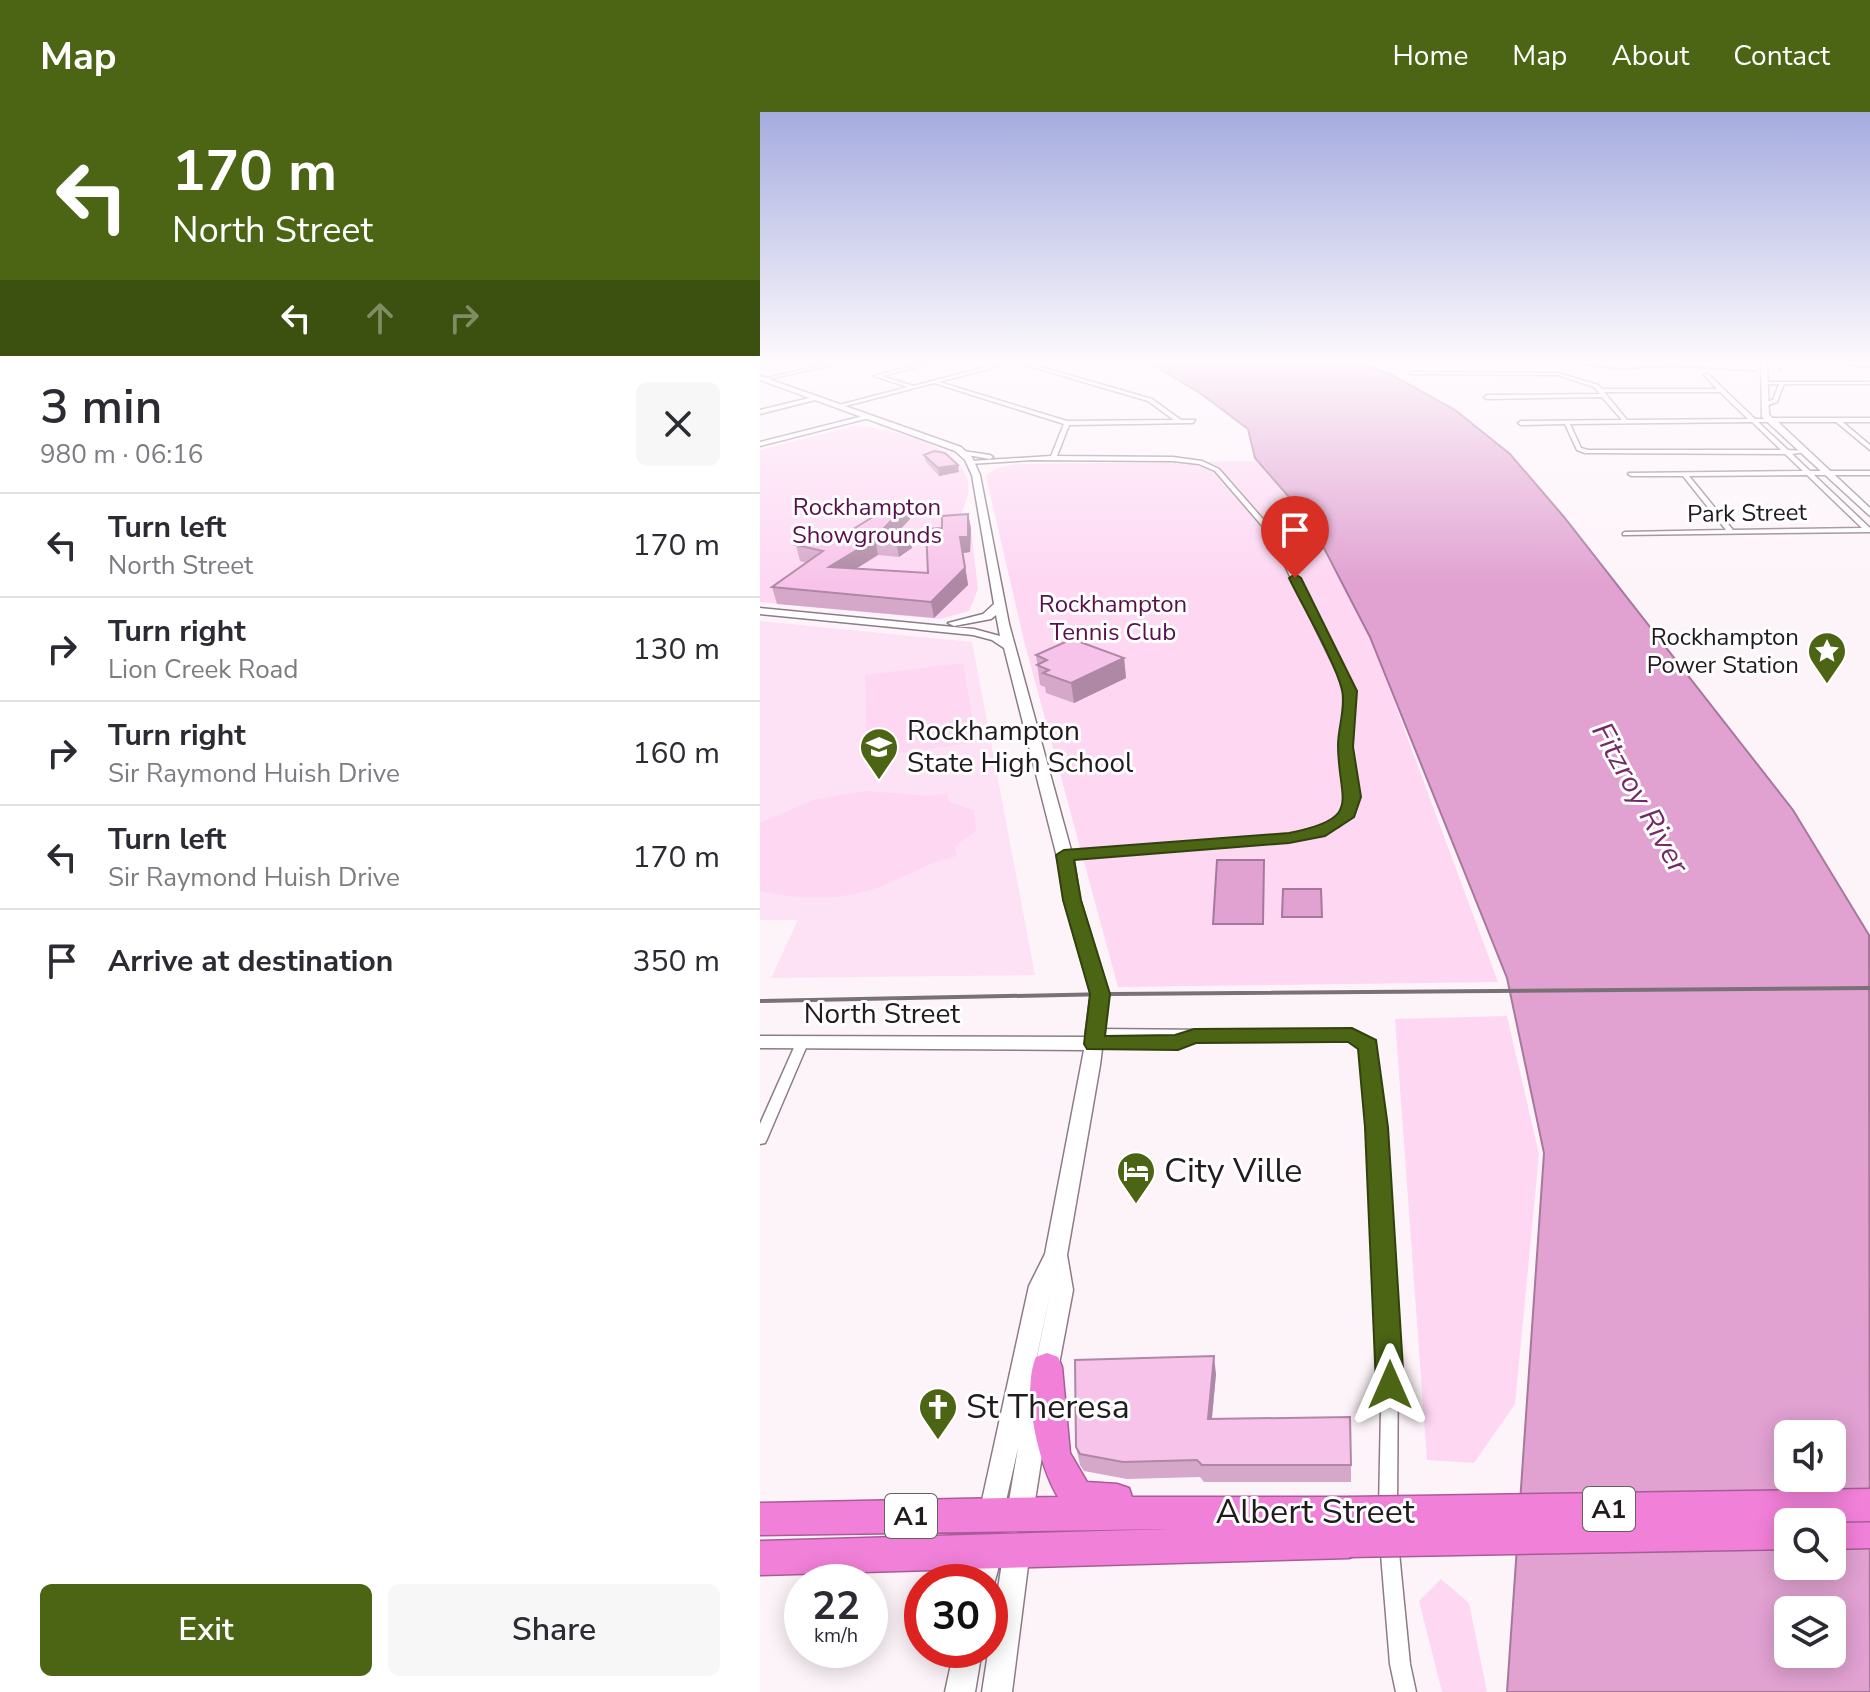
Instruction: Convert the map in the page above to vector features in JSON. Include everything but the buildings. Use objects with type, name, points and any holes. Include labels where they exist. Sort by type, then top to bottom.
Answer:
[{"type":"highway","points":[[1047,1367],[1055,1461],[1064,1481],[1079,1498],[1213,1511]]},
{"type":"highway","name":"Albert Street","points":[[760,1558],[995,1561],[1349,1527],[1870,1505]]},
{"type":"highway","name":"Albert Street","points":[[760,1519],[1213,1511],[1349,1527],[1774,1533]]},
{"type":"highway","points":[[995,1561],[1006,1513]]},
{"type":"highway","points":[[1846,1532],[1870,1531]]},
{"type":"street","points":[[760,444],[789,437]]},
{"type":"street","points":[[920,437],[963,453],[1017,460]]},
{"type":"street","points":[[1053,459],[1062,437]]},
{"type":"street","points":[[1573,437],[1579,449],[1598,453],[1802,452]]},
{"type":"street","points":[[1770,437],[1869,530]]},
{"type":"street","points":[[1786,437],[1868,509]]},
{"type":"street","points":[[963,453],[976,475],[1003,624],[1065,858],[1072,900],[1100,994],[1056,1255],[1040,1286],[1034,1311],[1006,1513]]},
{"type":"street","points":[[971,463],[1053,459],[1190,460],[1217,470],[1271,532],[1350,691],[1345,747],[1353,797],[1348,814],[1319,832],[1289,838],[1196,843],[1065,858]]},
{"type":"street","points":[[976,475],[987,467],[1017,460]]},
{"type":"street","points":[[1684,473],[1730,531]]},
{"type":"street","points":[[1631,474],[1870,473]]},
{"type":"street","name":"Park Street","points":[[1625,534],[1869,530]]},
{"type":"street","points":[[920,626],[975,621],[992,614],[1000,604]]},
{"type":"street","points":[[760,611],[980,633],[1010,647]]},
{"type":"street","points":[[920,626],[1003,624]]},
{"type":"street","name":"North Street","points":[[760,1042],[1004,1042],[1039,1046],[1095,1038],[1178,1043],[1194,1036],[1352,1035],[1368,1045],[1373,1080],[1390,1358],[1387,1486],[1390,1568],[1406,1692]]},
{"type":"street","points":[[760,1139],[802,1043]]},
{"type":"street","points":[[1006,1513],[1047,1367],[1062,1290],[1056,1255]]},
{"type":"street","points":[[995,1561],[997,1692]]},
{"type":"street","points":[[960,1692],[965,1668]]},
{"type":"shaded area","name":"Rockhampton State High School","points":[[760,621],[972,642],[1035,975],[771,978],[798,920],[760,920]]},
{"type":"green space","name":"Rockhampton Showgrounds","points":[[812,437],[910,437],[949,455],[960,466],[969,488],[959,519],[970,520],[978,589],[969,611],[940,619],[760,602],[760,450]]},
{"type":"green space","name":"Rockhampton Tennis Club","points":[[1258,461],[1310,521],[1370,637],[1498,982],[1118,987],[1024,641],[986,476],[997,468],[1018,464]]},
{"type":"green space","points":[[963,663],[976,742],[867,758],[865,675]]},
{"type":"green space","points":[[865,791],[929,796],[947,793],[949,802],[974,810],[976,831],[955,846],[957,856],[870,890],[815,898],[760,891],[760,823],[813,800]]},
{"type":"green space","points":[[1507,1016],[1539,1154],[1515,1404],[1474,1463],[1427,1460],[1395,1019]]},
{"type":"green space","points":[[1441,1579],[1469,1603],[1487,1692],[1442,1692],[1419,1601]]},
{"type":"water","name":"Fitzroy River","points":[[1250,437],[1488,437],[1510,454],[1564,517],[1793,810],[1869,935],[1870,1692],[1507,1692],[1544,1153],[1507,978],[1370,637],[1310,521],[1255,458]]},
{"type":"water","points":[[1217,860],[1264,860],[1263,924],[1213,924]]},
{"type":"water","points":[[1283,889],[1321,889],[1322,917],[1282,917]]},
{"type":"railway","points":[[760,1001],[1111,994],[1870,988]]},
{"type":"place","name":"Rockhampton Power Station","points":[[1827,685]]},
{"type":"place","name":"Rockhampton State High School","points":[[879,781]]},
{"type":"place","name":"City Ville","points":[[1136,1205]]},
{"type":"place","name":"St Theresa","points":[[938,1441]]},
{"type":"route","points":[[1295,578],[1350,691],[1345,747],[1353,797],[1348,814],[1339,822],[1306,836],[1064,855],[1072,900],[1100,994],[1094,1044],[1178,1043],[1194,1036],[1352,1035],[1368,1045],[1377,1127],[1390,1385]]}]
